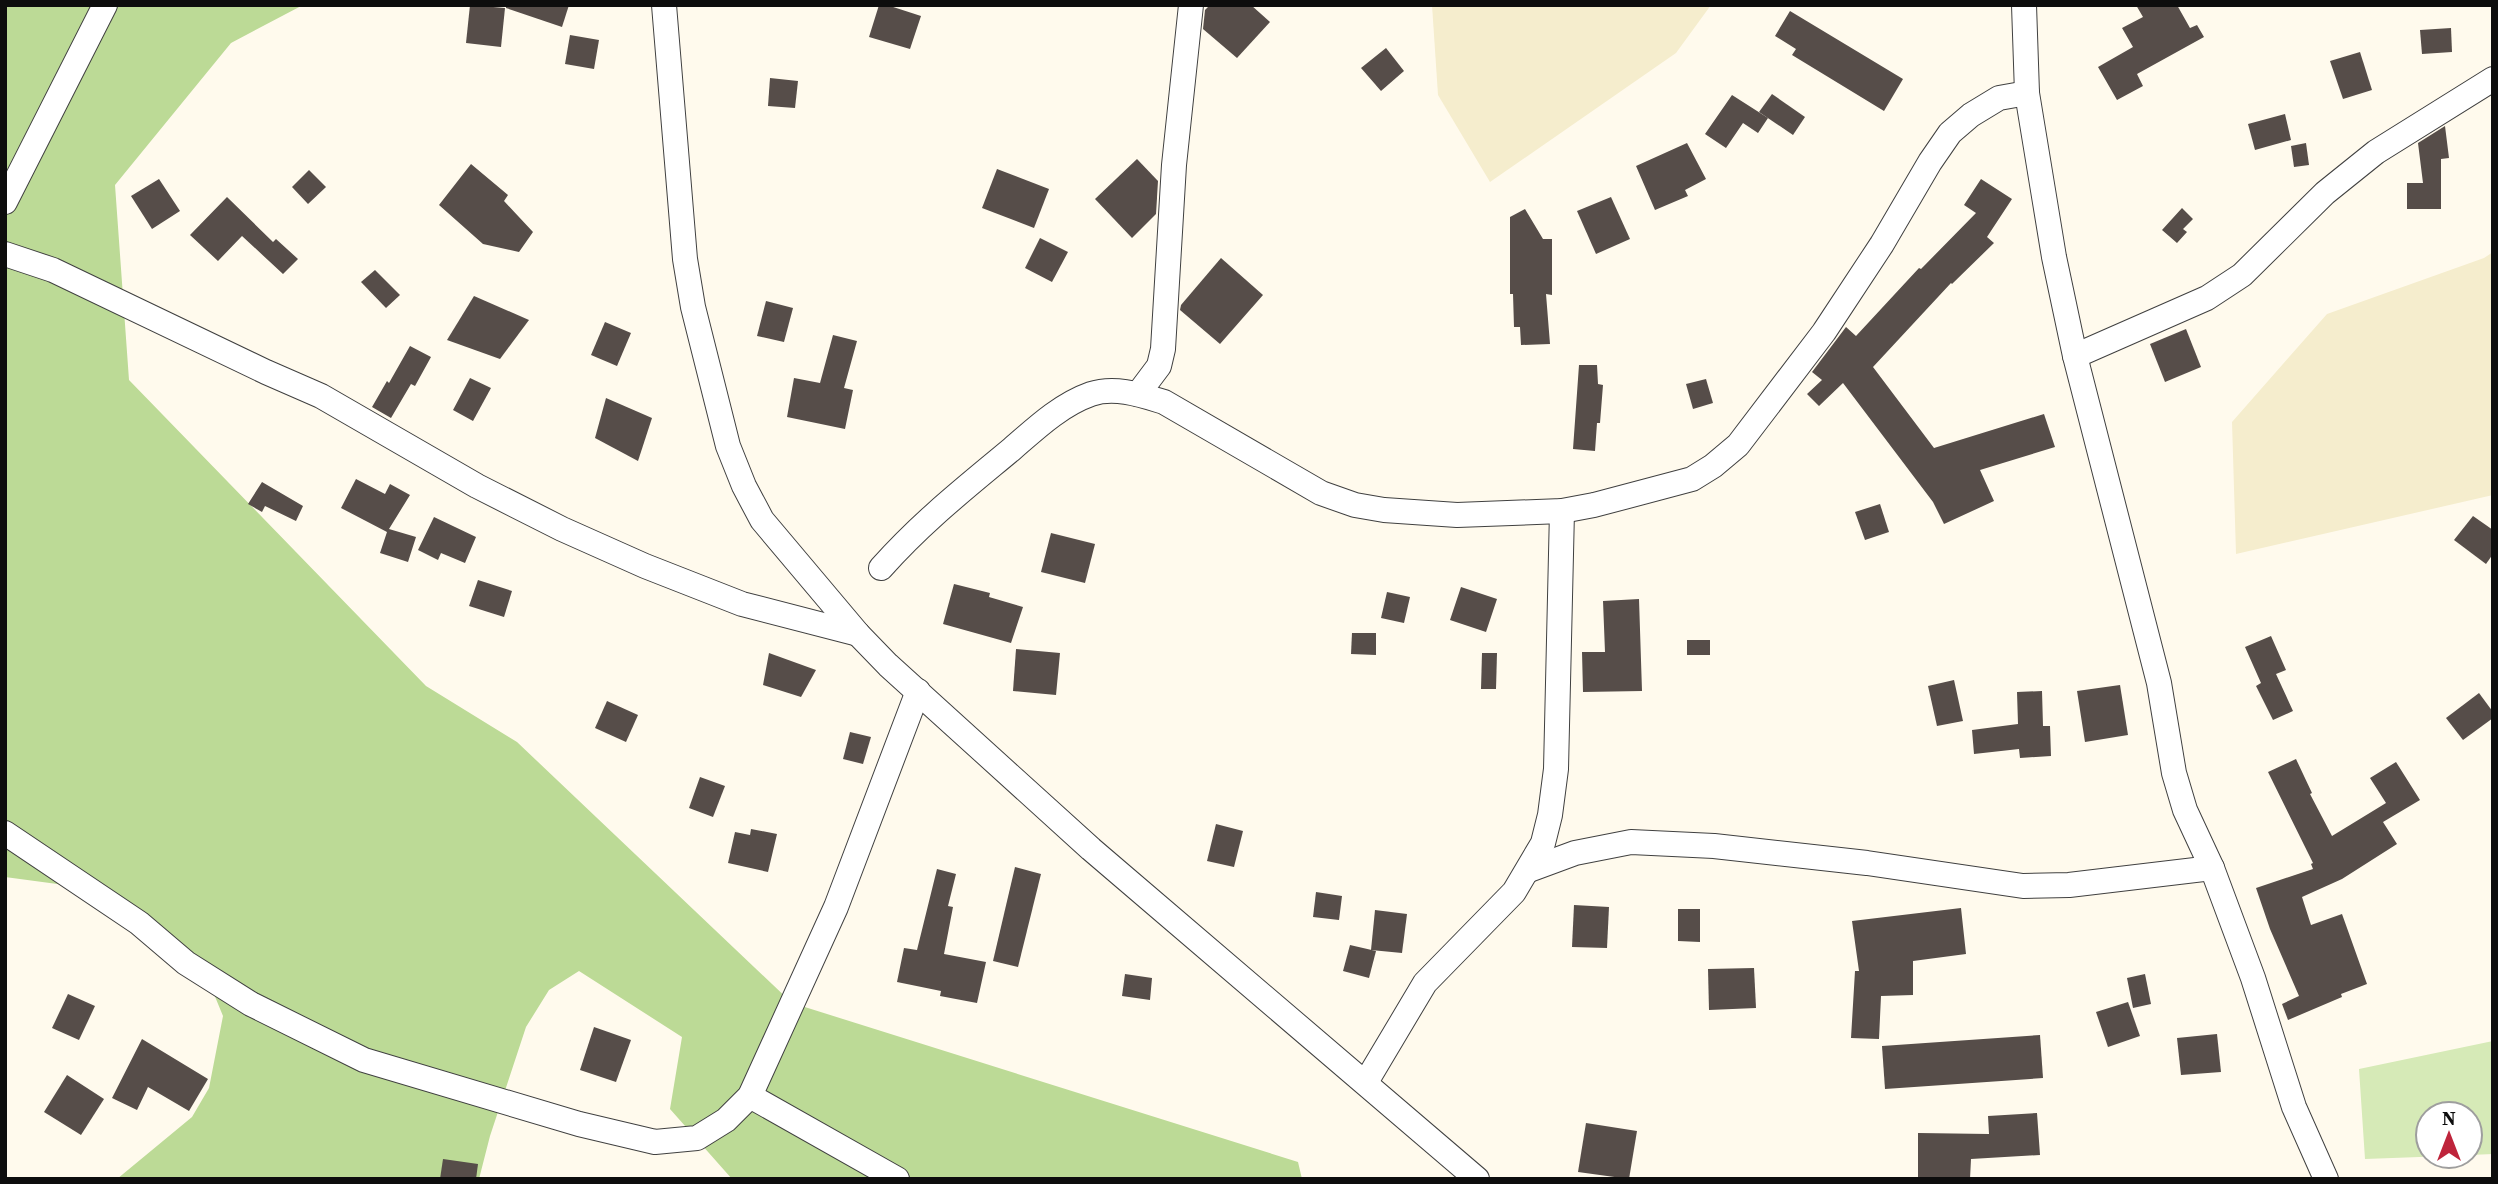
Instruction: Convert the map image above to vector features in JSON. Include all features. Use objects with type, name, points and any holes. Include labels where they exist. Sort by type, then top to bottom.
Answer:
[{"type":"street","points":[[5,202],[104,5]]},
{"type":"street","points":[[664,5],[685,259],[693,307],[728,446],[744,486],[762,520],[858,634],[918,691],[1091,849],[1477,1179]]},
{"type":"street","points":[[1138,394],[1159,366],[1163,349],[1177,133],[1191,5]]},
{"type":"street","points":[[2024,5],[2027,93],[2054,257],[2075,356],[2159,683],[2174,773],[2185,810],[2212,868],[2253,978],[2294,1107],[2326,1179]]},
{"type":"street","points":[[2075,356],[2207,298],[2242,275],[2325,193],[2375,152],[2493,79]]},
{"type":"street","points":[[881,568],[922,523],[1043,422],[1091,394],[1115,391],[1138,394],[1164,402],[1290,477],[1355,505],[1457,515],[1562,511],[1692,478],[1713,466],[1738,445],[1852,290],[1910,193],[1950,133],[1971,115],[1999,99],[2027,93]]},
{"type":"street","points":[[5,254],[53,270],[321,396],[477,486],[562,529],[645,566],[742,604],[858,634]]},
{"type":"street","points":[[1366,1082],[1424,983],[1514,892],[1543,843],[1556,769],[1562,511]]},
{"type":"street","points":[[5,833],[139,923],[197,970],[251,1004],[364,1060],[579,1124],[655,1142],[697,1138],[726,1120],[750,1096],[836,907],[918,691]]},
{"type":"street","points":[[1529,870],[1575,853],[1631,842],[1727,848],[1867,863],[2023,886],[2069,885],[2212,868]]},
{"type":"street","points":[[750,1096],[897,1179]]},
{"type":"shaded area","points":[[1432,5],[1711,5],[1676,53],[1490,182],[1438,95]]},
{"type":"shaded area","points":[[2493,252],[2493,495],[2236,554],[2232,422],[2327,314],[2484,258]]},
{"type":"green space","points":[[5,5],[303,5],[231,43],[115,185],[129,380],[426,686],[517,742],[792,1003],[1298,1162],[1302,1179],[732,1179],[670,1109],[682,1037],[579,971],[549,990],[526,1027],[490,1136],[479,1179],[117,1179],[192,1117],[209,1088],[223,1016],[209,982],[87,888],[5,877]]},
{"type":"green space","points":[[2493,1041],[2493,1154],[2484,1154],[2484,1100],[2414,1100],[2414,1157],[2365,1159],[2359,1069]]},
{"type":"building","points":[[470,5],[505,8],[501,47],[466,43]]},
{"type":"building","points":[[506,5],[569,5],[562,27],[506,8]]},
{"type":"building","points":[[879,5],[921,16],[910,49],[869,37]]},
{"type":"building","points":[[1210,5],[1251,5],[1270,22],[1237,58],[1203,29],[1205,10]]},
{"type":"building","points":[[2136,5],[2177,5],[2190,28],[2197,25],[2204,37],[2137,74],[2143,86],[2117,100],[2098,67],[2133,47],[2122,28],[2143,17]]},
{"type":"building","points":[[1790,11],[1903,79],[1884,111],[1792,55],[1796,49],[1775,36]]},
{"type":"building","points":[[2451,28],[2452,52],[2422,54],[2420,30]]},
{"type":"building","points":[[570,35],[599,40],[594,69],[565,64]]},
{"type":"building","points":[[1386,48],[1404,71],[1381,91],[1361,68]]},
{"type":"building","points":[[2360,52],[2372,90],[2343,99],[2330,61]]},
{"type":"building","points":[[770,78],[798,81],[795,108],[768,106]]},
{"type":"building","points":[[1772,94],[1805,117],[1793,135],[1759,112]]},
{"type":"building","points":[[1732,95],[1768,118],[1758,133],[1743,123],[1726,148],[1705,134]]},
{"type":"building","points":[[2285,114],[2291,140],[2255,150],[2248,124]]},
{"type":"building","points":[[2445,126],[2449,158],[2441,159],[2441,209],[2407,209],[2407,183],[2423,183],[2418,143]]},
{"type":"building","points":[[1687,143],[1706,179],[1685,190],[1688,196],[1655,210],[1636,166]]},
{"type":"building","points":[[2306,143],[2309,165],[2294,167],[2291,146]]},
{"type":"building","points":[[1137,159],[1158,181],[1156,214],[1132,238],[1095,199]]},
{"type":"building","points":[[471,164],[508,195],[504,201],[533,232],[519,252],[483,244],[439,205]]},
{"type":"building","points":[[997,169],[1049,189],[1034,228],[982,208]]},
{"type":"building","points":[[309,170],[326,187],[308,204],[292,187]]},
{"type":"building","points":[[159,179],[180,211],[152,229],[131,196]]},
{"type":"building","points":[[1981,179],[2012,199],[1987,237],[1994,243],[1951,283],[1873,367],[1934,448],[2044,414],[2055,447],[1980,470],[1994,501],[1944,524],[1933,502],[1843,383],[1819,406],[1807,394],[1822,380],[1812,372],[1846,327],[1856,336],[1919,268],[1921,269],[1976,213],[1964,205]]},
{"type":"building","points":[[227,197],[273,242],[276,239],[298,259],[283,274],[242,236],[218,261],[190,235]]},
{"type":"building","points":[[1611,197],[1630,239],[1596,254],[1577,211]]},
{"type":"building","points":[[2182,208],[2193,219],[2183,229],[2187,232],[2177,243],[2162,230]]},
{"type":"building","points":[[1525,209],[1543,239],[1552,239],[1552,295],[1546,294],[1550,344],[1521,345],[1520,327],[1514,327],[1513,294],[1510,294],[1510,217]]},
{"type":"building","points":[[1040,238],[1068,252],[1052,282],[1025,268]]},
{"type":"building","points":[[1221,258],[1263,295],[1220,344],[1180,310],[1181,305]]},
{"type":"building","points":[[375,270],[400,295],[386,308],[361,282]]},
{"type":"building","points":[[474,296],[529,320],[500,359],[447,340]]},
{"type":"building","points":[[766,301],[793,308],[784,342],[757,336]]},
{"type":"building","points":[[605,322],[631,333],[617,366],[591,355]]},
{"type":"building","points":[[2186,329],[2201,367],[2165,382],[2150,344]]},
{"type":"building","points":[[833,335],[857,341],[844,388],[853,390],[845,429],[787,417],[794,378],[820,383]]},
{"type":"building","points":[[410,346],[431,357],[415,386],[411,384],[391,418],[372,407]]},
{"type":"building","points":[[1579,365],[1597,365],[1598,384],[1603,385],[1595,451],[1573,449]]},
{"type":"building","points":[[470,378],[491,388],[473,421],[453,410]]},
{"type":"building","points":[[1706,379],[1713,403],[1693,409],[1686,384]]},
{"type":"building","points":[[606,398],[652,418],[638,461],[595,438]]},
{"type":"building","points":[[356,479],[385,494],[390,484],[410,495],[389,529],[416,537],[408,562],[380,553],[387,532],[341,508]]},
{"type":"building","points":[[262,482],[303,506],[296,521],[265,506],[262,512],[248,504]]},
{"type":"building","points":[[1880,504],[1889,532],[1865,540],[1855,512]]},
{"type":"building","points":[[2473,516],[2493,530],[2493,554],[2486,564],[2454,540]]},
{"type":"building","points":[[434,517],[476,537],[465,563],[441,553],[438,560],[418,550]]},
{"type":"building","points":[[1051,533],[1095,544],[1085,583],[1041,572]]},
{"type":"building","points":[[478,580],[512,591],[504,617],[469,606]]},
{"type":"building","points":[[954,584],[990,593],[989,597],[1023,607],[1011,643],[943,624]]},
{"type":"building","points":[[1461,587],[1497,599],[1486,632],[1450,620]]},
{"type":"building","points":[[1387,592],[1410,597],[1404,623],[1381,618]]},
{"type":"building","points":[[1639,599],[1642,691],[1583,692],[1582,652],[1605,652],[1603,601]]},
{"type":"building","points":[[1352,633],[1376,633],[1376,655],[1351,654]]},
{"type":"building","points":[[2271,636],[2286,670],[2276,674],[2293,711],[2273,720],[2256,686],[2261,683],[2245,647]]},
{"type":"building","points":[[1687,640],[1710,640],[1710,655],[1687,655]]},
{"type":"building","points":[[1016,649],[1060,653],[1056,695],[1013,691]]},
{"type":"building","points":[[769,653],[816,670],[801,697],[763,685]]},
{"type":"building","points":[[1482,653],[1497,653],[1496,689],[1481,689]]},
{"type":"building","points":[[1954,680],[1963,721],[1937,726],[1928,686]]},
{"type":"building","points":[[2120,685],[2128,735],[2085,742],[2077,691]]},
{"type":"building","points":[[2042,691],[2043,726],[2050,726],[2051,756],[2020,758],[2019,749],[1974,754],[1972,730],[2018,724],[2017,692]]},
{"type":"building","points":[[2479,693],[2493,712],[2493,718],[2463,740],[2446,718]]},
{"type":"building","points":[[607,701],[638,715],[626,742],[595,728]]},
{"type":"building","points":[[850,732],[871,737],[863,764],[843,759]]},
{"type":"building","points":[[2296,759],[2312,793],[2310,794],[2332,836],[2386,803],[2370,778],[2396,762],[2420,800],[2383,822],[2397,844],[2342,879],[2302,897],[2311,925],[2342,914],[2367,984],[2288,1020],[2282,1004],[2299,996],[2270,929],[2256,888],[2313,869],[2313,863],[2268,772]]},
{"type":"building","points":[[700,777],[725,786],[713,817],[689,808]]},
{"type":"building","points":[[1216,824],[1243,831],[1234,867],[1207,861]]},
{"type":"building","points":[[751,829],[777,834],[768,872],[728,863],[735,832],[750,835]]},
{"type":"building","points":[[1015,867],[1041,874],[1018,967],[993,961]]},
{"type":"building","points":[[937,869],[956,874],[948,906],[953,907],[944,954],[986,962],[977,1003],[940,996],[941,991],[897,982],[904,948],[917,950]]},
{"type":"building","points":[[1316,892],[1342,896],[1339,920],[1313,917]]},
{"type":"building","points":[[1574,905],[1609,907],[1607,948],[1572,947]]},
{"type":"building","points":[[1961,908],[1966,954],[1913,961],[1913,995],[1881,996],[1879,1039],[1851,1038],[1855,971],[1859,971],[1852,921]]},
{"type":"building","points":[[1678,909],[1700,909],[1700,942],[1678,941]]},
{"type":"building","points":[[1375,910],[1407,914],[1402,953],[1371,950]]},
{"type":"building","points":[[1350,945],[1376,951],[1369,978],[1343,971]]},
{"type":"building","points":[[1754,968],[1756,1008],[1709,1010],[1708,969]]},
{"type":"building","points":[[1125,974],[1152,978],[1150,1000],[1122,996]]},
{"type":"building","points":[[2145,974],[2151,1004],[2133,1008],[2127,978]]},
{"type":"building","points":[[68,994],[95,1006],[79,1040],[52,1028]]},
{"type":"building","points":[[2128,1002],[2140,1036],[2108,1047],[2096,1012]]},
{"type":"building","points":[[594,1027],[631,1040],[616,1082],[580,1070]]},
{"type":"building","points":[[2217,1034],[2221,1072],[2181,1075],[2177,1038]]},
{"type":"building","points":[[2040,1035],[2043,1078],[1885,1089],[1882,1046]]},
{"type":"building","points":[[142,1039],[208,1079],[189,1111],[148,1087],[137,1110],[112,1098]]},
{"type":"building","points":[[67,1075],[104,1099],[81,1135],[44,1112]]},
{"type":"building","points":[[2037,1113],[2040,1155],[1971,1159],[1970,1179],[1918,1179],[1918,1133],[1989,1134],[1988,1116]]},
{"type":"building","points":[[1586,1123],[1637,1131],[1629,1179],[1578,1172]]},
{"type":"building","points":[[443,1159],[478,1164],[476,1179],[440,1179]]}]
